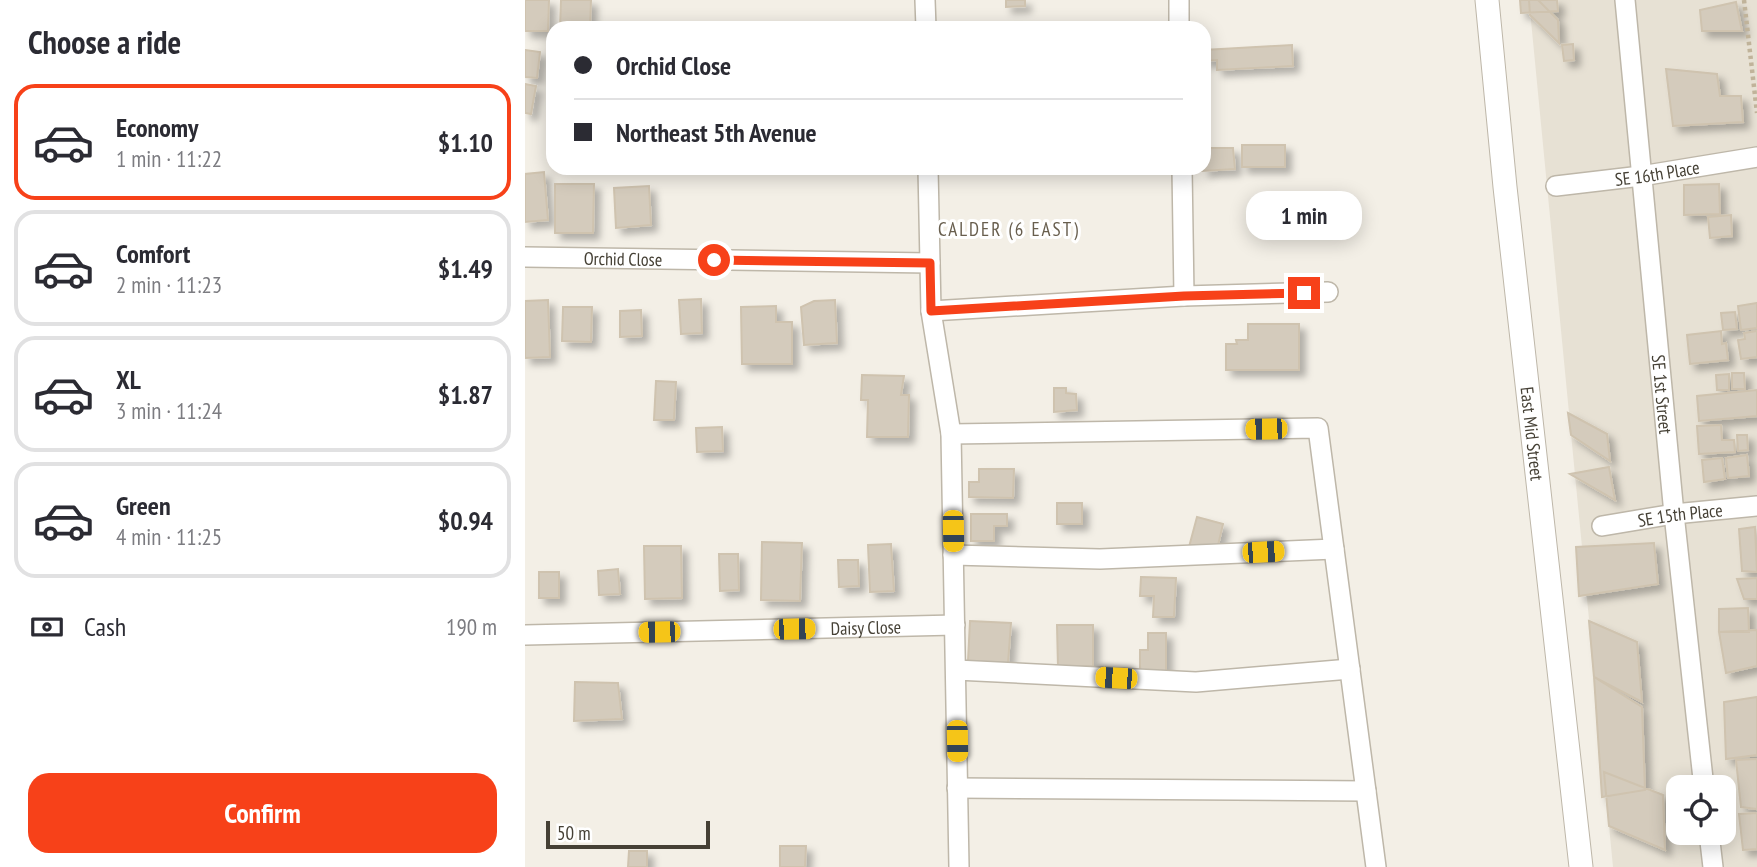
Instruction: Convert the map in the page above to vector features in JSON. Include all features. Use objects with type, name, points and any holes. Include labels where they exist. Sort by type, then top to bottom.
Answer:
[{"type":"street","points":[[925,0],[926,21]]},
{"type":"street","points":[[1178,0],[1179,21]]},
{"type":"street","name":"East Mid Street","points":[[1487,0],[1505,187],[1581,867]]},
{"type":"street","name":"SE 1st Street","points":[[1625,0],[1674,514],[1703,775]]},
{"type":"street","name":"SE 16th Place","points":[[1556,186],[1641,176],[1757,157]]},
{"type":"street","points":[[928,175],[931,311],[951,434],[959,867]]},
{"type":"street","points":[[1182,175],[1184,296]]},
{"type":"street","name":"Orchid Close","points":[[525,257],[930,263]]},
{"type":"street","points":[[931,311],[1184,296],[1328,292]]},
{"type":"street","points":[[951,434],[1318,428],[1376,867]]},
{"type":"street","name":"SE 15th Place","points":[[1602,526],[1674,514],[1757,506]]},
{"type":"street","points":[[953,555],[1100,559],[1334,548]]},
{"type":"street","name":"Daisy Close","points":[[525,635],[955,625]]},
{"type":"street","points":[[956,670],[1196,682],[1350,669]]},
{"type":"street","points":[[957,788],[1366,791]]},
{"type":"street","points":[[1710,845],[1713,867]]},
{"type":"path","points":[[1744,0],[1757,113]]},
{"type":"shaded area","points":[[1529,0],[1757,0],[1757,867],[1613,867]]},
{"type":"building","points":[[525,0],[549,0],[546,31],[525,31]]},
{"type":"building","points":[[561,0],[591,0],[590,21],[560,21]]},
{"type":"building","points":[[1006,0],[1025,0],[1025,6],[1006,7]]},
{"type":"building","points":[[1520,0],[1557,0],[1558,11],[1521,13]]},
{"type":"building","points":[[1529,0],[1538,0],[1558,20],[1559,43],[1530,15]]},
{"type":"building","points":[[1736,2],[1742,31],[1702,31],[1700,10]]},
{"type":"building","points":[[1573,44],[1574,60],[1564,61],[1562,45]]},
{"type":"building","points":[[1292,45],[1293,66],[1217,70],[1217,60],[1211,60],[1211,50]]},
{"type":"building","points":[[525,50],[540,52],[537,78],[525,77]]},
{"type":"building","points":[[1666,69],[1717,74],[1720,96],[1741,96],[1743,122],[1673,126]]},
{"type":"building","points":[[525,84],[536,86],[531,114],[525,113]]},
{"type":"building","points":[[1242,145],[1285,145],[1285,167],[1242,167]]},
{"type":"building","points":[[1211,148],[1233,148],[1235,169],[1211,170]]},
{"type":"building","points":[[544,172],[548,220],[525,222],[525,174]]},
{"type":"building","points":[[555,184],[594,184],[593,233],[555,233]]},
{"type":"building","points":[[1719,184],[1720,214],[1684,215],[1684,185]]},
{"type":"building","points":[[649,186],[651,225],[616,228],[614,188]]},
{"type":"building","points":[[1731,215],[1732,236],[1710,238],[1708,217]]},
{"type":"building","points":[[701,299],[702,333],[681,334],[679,300]]},
{"type":"building","points":[[548,300],[550,357],[525,358],[525,301]]},
{"type":"building","points":[[835,300],[837,343],[804,345],[801,307],[814,301]]},
{"type":"building","points":[[1757,303],[1757,328],[1741,330],[1738,306]]},
{"type":"building","points":[[776,306],[776,322],[792,322],[792,364],[742,364],[741,307]]},
{"type":"building","points":[[563,307],[592,307],[591,342],[562,341]]},
{"type":"building","points":[[641,310],[642,336],[620,337],[620,311]]},
{"type":"building","points":[[1735,312],[1737,329],[1723,330],[1721,313]]},
{"type":"building","points":[[1248,324],[1299,324],[1299,370],[1226,370],[1226,344],[1237,344],[1236,340],[1248,340]]},
{"type":"building","points":[[1721,331],[1728,360],[1690,364],[1687,335]]},
{"type":"building","points":[[1757,331],[1757,357],[1741,359],[1738,340],[1745,339],[1744,333]]},
{"type":"building","points":[[1732,373],[1744,373],[1745,389],[1732,389]]},
{"type":"building","points":[[1729,374],[1729,390],[1717,390],[1716,375]]},
{"type":"building","points":[[862,375],[904,376],[901,395],[909,395],[908,437],[867,437],[868,400],[861,400]]},
{"type":"building","points":[[656,381],[676,382],[674,420],[654,420]]},
{"type":"building","points":[[1054,388],[1066,388],[1066,393],[1076,394],[1077,410],[1054,412]]},
{"type":"building","points":[[1757,390],[1757,416],[1699,421],[1697,396]]},
{"type":"building","points":[[1568,413],[1607,434],[1610,461],[1571,435]]},
{"type":"building","points":[[1721,425],[1722,440],[1734,440],[1735,452],[1699,454],[1697,426]]},
{"type":"building","points":[[722,427],[723,451],[697,452],[696,428]]},
{"type":"building","points":[[1737,435],[1747,435],[1748,450],[1738,451]]},
{"type":"building","points":[[1747,455],[1749,476],[1728,478],[1726,458]]},
{"type":"building","points":[[1722,458],[1725,479],[1704,482],[1702,460]]},
{"type":"building","points":[[1609,467],[1615,500],[1570,474]]},
{"type":"building","points":[[979,469],[1014,469],[1013,498],[969,497],[969,482],[979,482]]},
{"type":"building","points":[[1057,503],[1082,503],[1082,524],[1057,524]]},
{"type":"building","points":[[971,514],[1007,514],[1007,526],[994,526],[994,541],[971,541]]},
{"type":"building","points":[[1197,517],[1223,524],[1216,554],[1189,547]]},
{"type":"building","points":[[1755,527],[1757,572],[1742,571],[1739,529]]},
{"type":"building","points":[[762,542],[802,543],[800,601],[761,600]]},
{"type":"building","points":[[1654,543],[1658,584],[1579,596],[1576,547]]},
{"type":"building","points":[[891,544],[894,591],[870,592],[868,545]]},
{"type":"building","points":[[644,546],[681,546],[682,598],[645,599]]},
{"type":"building","points":[[719,554],[738,554],[739,590],[720,591]]},
{"type":"building","points":[[838,560],[858,560],[859,586],[839,587]]},
{"type":"building","points":[[618,569],[620,594],[599,595],[598,571]]},
{"type":"building","points":[[539,572],[559,572],[559,598],[539,598]]},
{"type":"building","points":[[1141,577],[1176,578],[1174,617],[1153,617],[1154,596],[1140,596]]},
{"type":"building","points":[[1757,578],[1757,599],[1744,599],[1737,579]]},
{"type":"building","points":[[1748,608],[1749,632],[1719,632],[1719,609]]},
{"type":"building","points":[[970,621],[1011,623],[1008,663],[968,661]]},
{"type":"building","points":[[1589,621],[1637,642],[1642,702],[1594,677]]},
{"type":"building","points":[[1057,625],[1093,625],[1093,666],[1058,667]]},
{"type":"building","points":[[1757,630],[1757,666],[1726,673],[1719,632]]},
{"type":"building","points":[[1148,633],[1166,633],[1166,671],[1140,671],[1140,650],[1148,650]]},
{"type":"building","points":[[1594,677],[1642,707],[1645,790],[1602,797]]},
{"type":"building","points":[[575,682],[618,683],[622,719],[574,721]]},
{"type":"building","points":[[1757,697],[1757,755],[1726,759],[1724,702]]},
{"type":"building","points":[[1757,759],[1757,809],[1741,807],[1736,760]]},
{"type":"building","points":[[1604,772],[1663,795],[1665,850],[1609,826]]},
{"type":"building","points":[[1757,813],[1757,849],[1743,850],[1739,814]]},
{"type":"building","points":[[780,846],[806,846],[805,867],[780,867]]},
{"type":"building","points":[[629,851],[647,851],[647,867],[628,867]]},
{"type":"district","name":"CALDER (6 EAST)","points":[[1009,229]]},
{"type":"route","points":[[714,260],[930,263],[931,311],[1184,296],[1304,293]]}]
